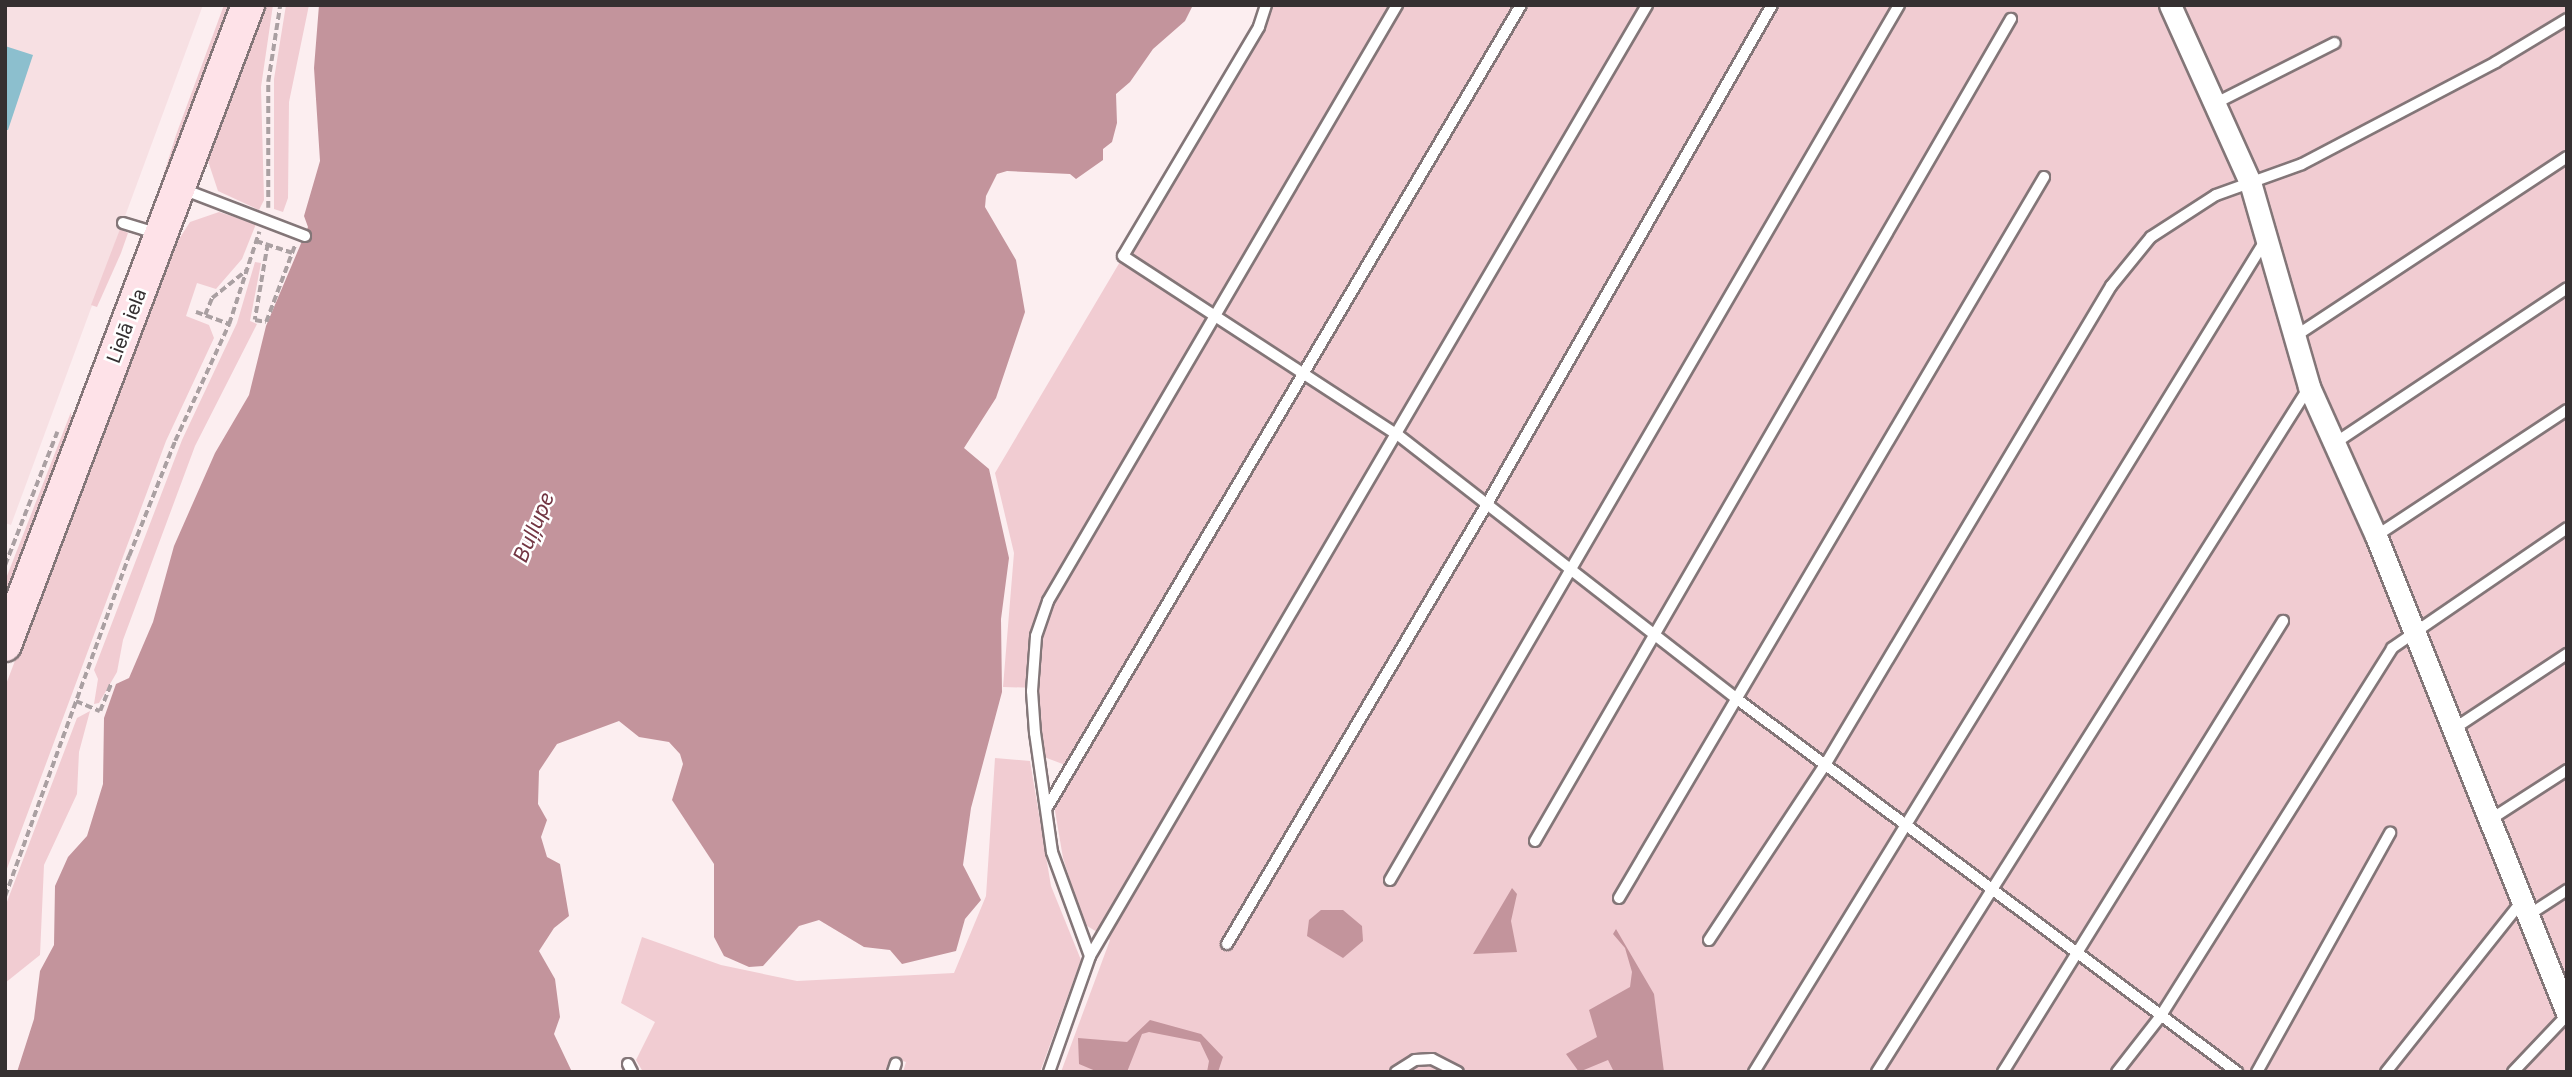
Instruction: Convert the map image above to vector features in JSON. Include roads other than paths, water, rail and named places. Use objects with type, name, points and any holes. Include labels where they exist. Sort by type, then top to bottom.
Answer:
[{"type":"main road","name":"Lielā iela","points":[[5,645],[248,5]]},
{"type":"street","points":[[2170,5],[2250,182],[2309,387],[2376,536],[2451,731],[2567,1014]]},
{"type":"lane","points":[[1266,5],[1259,27],[1123,256],[1305,371],[1398,435],[1737,699],[2076,956],[2237,1072]]},
{"type":"lane","points":[[1090,957],[1057,875],[1032,691],[1036,636],[1048,601],[1397,5]]},
{"type":"lane","points":[[1048,806],[1521,5]]},
{"type":"lane","points":[[1048,1072],[1090,957],[1398,435],[1647,5]]},
{"type":"lane","points":[[1227,944],[1487,504],[1772,5]]},
{"type":"lane","points":[[1390,880],[1899,5]]},
{"type":"lane","points":[[1535,841],[2011,19]]},
{"type":"lane","points":[[1709,940],[1825,765],[2110,286],[2151,237],[2216,195],[2302,164],[2567,19]]},
{"type":"lane","points":[[2216,103],[2334,43]]},
{"type":"lane","points":[[2294,337],[2567,157]]},
{"type":"lane","points":[[1619,898],[2044,177]]},
{"type":"lane","points":[[180,188],[301,237]]},
{"type":"lane","points":[[123,223],[162,235]]},
{"type":"lane","points":[[1754,1072],[2267,237]]},
{"type":"lane","points":[[2335,443],[2567,288]]},
{"type":"lane","points":[[1877,1072],[2309,387]]},
{"type":"lane","points":[[2376,536],[2567,410]]},
{"type":"lane","points":[[2117,1072],[2160,1017],[2392,648],[2412,630],[2567,528]]},
{"type":"lane","points":[[2003,1072],[2283,621]]},
{"type":"lane","points":[[2451,731],[2567,654]]},
{"type":"lane","points":[[2488,821],[2567,770]]},
{"type":"lane","points":[[2257,1072],[2390,833]]},
{"type":"lane","points":[[2386,1072],[2524,909],[2567,890]]},
{"type":"lane","points":[[2513,1072],[2567,1014]]},
{"type":"lane","points":[[1396,1072],[1415,1060],[1432,1059],[1458,1072]]},
{"type":"water","name":"Buļļupe","points":[[319,5],[1193,5],[1185,21],[1153,49],[1130,82],[1116,94],[1117,123],[1112,142],[1103,149],[1103,160],[1076,179],[1070,174],[1007,171],[997,174],[986,196],[985,207],[1016,260],[1025,312],[996,398],[964,448],[989,469],[1009,558],[1001,619],[1002,692],[971,808],[963,865],[981,900],[965,919],[956,951],[902,964],[890,950],[864,947],[819,920],[799,926],[763,966],[749,967],[724,956],[714,937],[714,864],[672,800],[683,764],[680,754],[669,742],[639,737],[619,721],[557,744],[539,771],[538,804],[547,820],[541,837],[547,857],[560,864],[569,916],[554,928],[539,951],[555,979],[560,1017],[554,1034],[572,1072],[17,1072],[34,1019],[40,971],[54,945],[55,886],[68,857],[87,836],[103,784],[104,718],[116,684],[129,678],[153,622],[174,546],[215,453],[249,395],[266,326],[308,227],[304,216],[320,161],[314,68]]},
{"type":"water","points":[[1512,888],[1517,894],[1511,921],[1517,952],[1473,954]]},
{"type":"water","points":[[1321,910],[1343,910],[1362,926],[1363,941],[1343,958],[1307,936],[1309,920]]},
{"type":"water","points":[[1616,929],[1654,994],[1664,1072],[1614,1072],[1608,1060],[1579,1072],[1566,1054],[1597,1037],[1589,1010],[1630,987],[1632,972],[1625,948],[1613,934]]},
{"type":"water","points":[[1150,1020],[1201,1034],[1223,1057],[1218,1072],[1207,1072],[1209,1061],[1200,1042],[1149,1032],[1142,1034],[1127,1072],[1098,1072],[1079,1064],[1078,1038],[1127,1042]]}]
